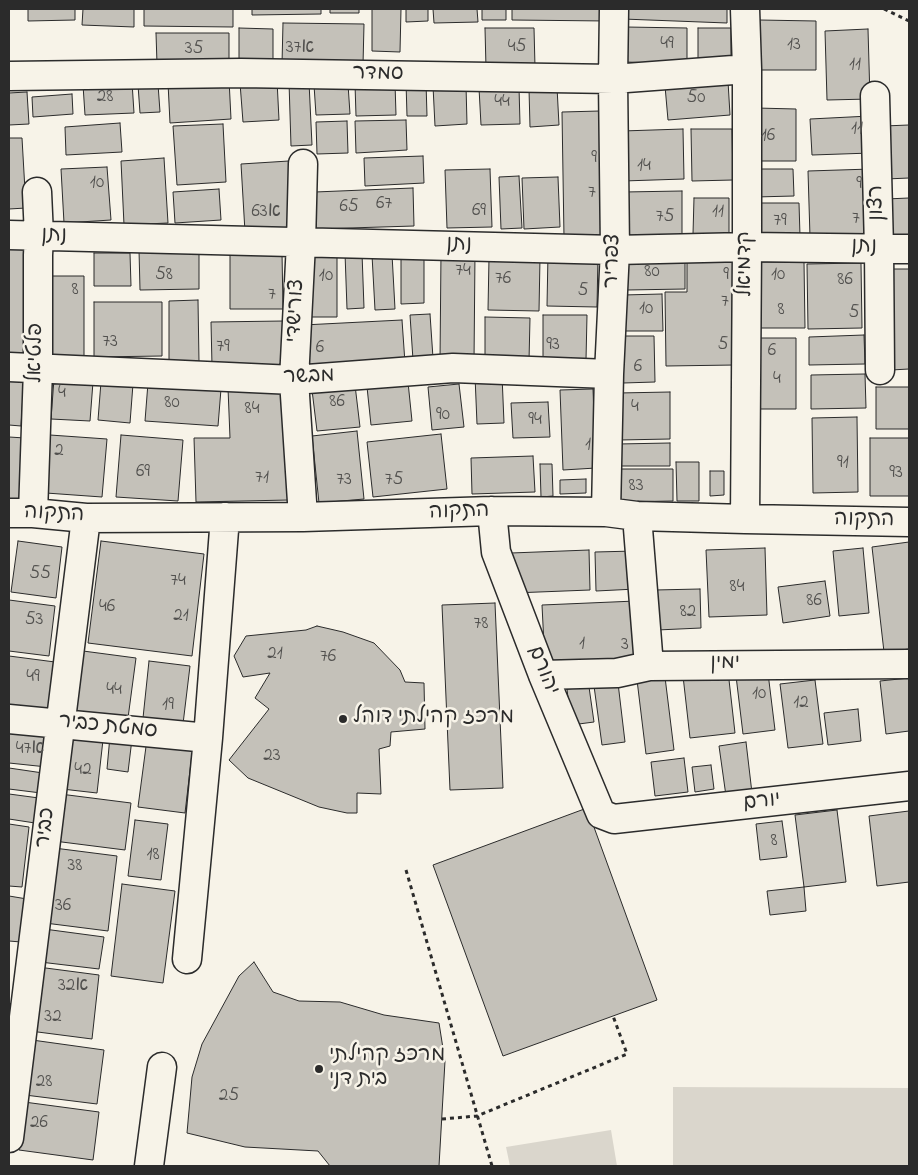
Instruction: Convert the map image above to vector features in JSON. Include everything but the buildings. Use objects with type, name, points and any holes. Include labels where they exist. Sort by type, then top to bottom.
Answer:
[{"type":"street","name":"צפריר","points":[[606,512],[609,374],[615,250],[614,9]]},
{"type":"street","name":"קדמיאל","points":[[745,9],[747,69],[745,519]]},
{"type":"street","name":"סמדר","points":[[9,76],[241,73],[613,78],[747,69]]},
{"type":"street","name":"רצון","points":[[875,96],[880,370]]},
{"type":"street","name":"צורישדי","points":[[303,164],[294,380],[303,518]]},
{"type":"street","name":"פלטיאל","points":[[21,513],[38,369],[39,236],[37,192]]},
{"type":"street","name":"נתן","points":[[9,235],[615,250],[747,246],[909,249]]},
{"type":"street","name":"מבשר","points":[[9,367],[294,380],[453,368],[609,374]]},
{"type":"street","name":"התקוה","points":[[21,513],[86,518],[303,518],[492,512],[606,512],[636,516],[909,522]]},
{"type":"street","name":"יהורם","points":[[492,512],[496,552],[543,676],[601,814],[614,819]]},
{"type":"street","points":[[636,516],[649,666]]},
{"type":"street","points":[[187,959],[208,738],[225,517]]},
{"type":"street","name":"כביר","points":[[9,1138],[86,518]]},
{"type":"street","name":"ימין","points":[[543,676],[618,673],[649,666],[909,664]]},
{"type":"street","name":"סמטת כביר","points":[[9,718],[208,738]]},
{"type":"street","name":"יורם","points":[[614,819],[909,786]]},
{"type":"street","points":[[149,1166],[162,1066]]},
{"type":"path","points":[[884,9],[909,21]]},
{"type":"path","points":[[406,870],[492,1166]]},
{"type":"path","points":[[442,1119],[477,1116],[627,1054],[613,1016]]},
{"type":"shaded area","points":[[673,1087],[909,1088],[909,1166],[673,1166]]},
{"type":"shaded area","points":[[611,1130],[617,1166],[510,1166],[506,1147]]},
{"type":"place","name":"מרכז קהילתי דוהל","points":[[343,719]]},
{"type":"place","name":"מרכז קהילתי בית דני","points":[[319,1069]]}]
